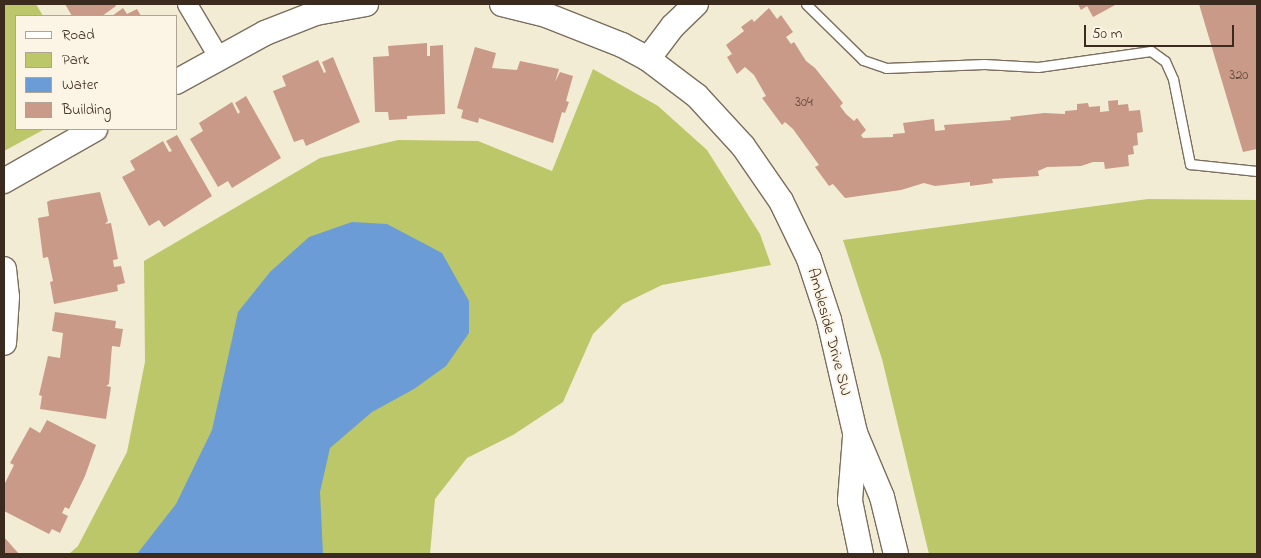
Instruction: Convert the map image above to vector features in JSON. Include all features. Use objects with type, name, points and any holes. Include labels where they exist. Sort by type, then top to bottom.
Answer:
[{"type":"street","points":[[187,4],[219,58]]},
{"type":"street","points":[[178,81],[265,33],[316,13],[366,4]]},
{"type":"street","name":"Ambleside Drive SW","points":[[502,4],[546,15],[622,45],[648,59],[697,96],[736,138],[781,201],[810,259],[824,302],[855,433],[882,497],[896,554]]},
{"type":"street","points":[[648,59],[673,26],[696,4]]},
{"type":"street","points":[[4,181],[93,130]]},
{"type":"street","points":[[4,269],[7,297],[4,343]]},
{"type":"street","name":"Ambleside Drive SW","points":[[855,433],[850,501],[861,554]]},
{"type":"lane","points":[[806,4],[863,60],[886,68],[984,64],[1038,67],[1151,52],[1165,62],[1173,79],[1190,164],[1257,171]]},
{"type":"green space","points":[[4,4],[36,4],[42,15],[15,15],[15,130],[43,130],[4,151]]},
{"type":"green space","points":[[593,69],[658,106],[707,150],[760,234],[771,265],[662,285],[623,304],[593,334],[563,402],[513,435],[467,458],[435,499],[430,554],[69,554],[78,546],[127,452],[145,362],[144,261],[320,158],[398,140],[478,141],[552,171]]},
{"type":"green space","points":[[1148,199],[1257,200],[1257,554],[929,554],[882,359],[843,240]]},
{"type":"water","points":[[352,222],[387,224],[442,253],[469,301],[469,333],[446,366],[414,389],[372,412],[330,448],[320,492],[323,554],[137,554],[176,504],[212,430],[238,312],[270,272],[309,237]]},
{"type":"building","points":[[65,4],[115,4],[116,6],[103,15],[71,15]]},
{"type":"building","points":[[1078,4],[1117,4],[1093,17],[1087,6],[1081,10]]},
{"type":"building","points":[[1199,4],[1257,4],[1257,149],[1243,152]]},
{"type":"building","points":[[123,8],[127,14],[137,9],[140,15],[113,15]]},
{"type":"building","points":[[769,8],[777,19],[781,15],[793,32],[786,37],[791,44],[794,42],[806,61],[815,68],[843,103],[840,106],[846,114],[854,121],[857,118],[866,130],[861,135],[863,138],[893,137],[893,134],[905,133],[903,123],[934,119],[935,131],[945,130],[944,125],[1011,120],[1010,117],[1044,113],[1065,114],[1065,111],[1077,110],[1077,104],[1088,103],[1089,107],[1100,106],[1100,112],[1109,111],[1108,101],[1118,100],[1118,105],[1128,104],[1129,111],[1140,110],[1143,132],[1137,133],[1138,145],[1133,146],[1134,154],[1128,155],[1129,166],[1105,169],[1104,162],[1093,162],[1081,166],[1047,167],[1038,171],[1039,176],[992,179],[993,183],[970,186],[970,182],[935,186],[924,183],[901,190],[845,198],[833,184],[829,186],[815,167],[819,165],[793,129],[785,122],[782,125],[762,98],[766,96],[754,75],[745,67],[737,74],[727,57],[732,54],[726,45],[744,31],[741,27],[752,19],[754,22]]},
{"type":"building","points":[[427,43],[427,56],[430,56],[430,46],[443,45],[445,114],[407,116],[407,119],[389,120],[388,112],[375,112],[373,57],[389,56],[388,46]]},
{"type":"building","points":[[475,47],[496,53],[492,68],[517,70],[520,61],[559,69],[555,82],[560,72],[573,76],[566,101],[569,102],[565,113],[562,112],[553,143],[479,118],[478,123],[461,118],[463,110],[457,108]]},
{"type":"building","points":[[333,57],[360,122],[306,146],[303,139],[294,142],[273,91],[286,86],[282,76],[318,60],[324,73],[326,72],[322,62]]},
{"type":"building","points":[[246,96],[281,158],[232,188],[228,181],[218,187],[190,139],[203,131],[199,123],[232,102],[238,114],[240,112],[235,103]]},
{"type":"building","points":[[177,135],[212,196],[164,227],[159,220],[149,226],[122,177],[135,170],[130,161],[163,141],[169,152],[172,151],[166,141]]},
{"type":"building","points":[[100,192],[108,221],[105,224],[111,223],[118,259],[113,260],[114,267],[121,266],[125,283],[117,285],[118,291],[54,304],[50,282],[53,281],[48,257],[43,258],[38,218],[49,216],[47,202],[51,200]]},
{"type":"building","points":[[55,312],[116,321],[115,328],[123,329],[120,347],[112,346],[109,384],[106,386],[111,387],[106,419],[40,409],[42,396],[39,395],[48,356],[60,358],[63,333],[52,331]]},
{"type":"building","points":[[47,420],[96,445],[85,476],[69,509],[65,507],[62,513],[68,516],[60,533],[52,529],[49,534],[4,511],[4,485],[14,465],[10,463],[30,427],[40,433]]},
{"type":"building","points":[[4,537],[19,554],[4,554]]}]
